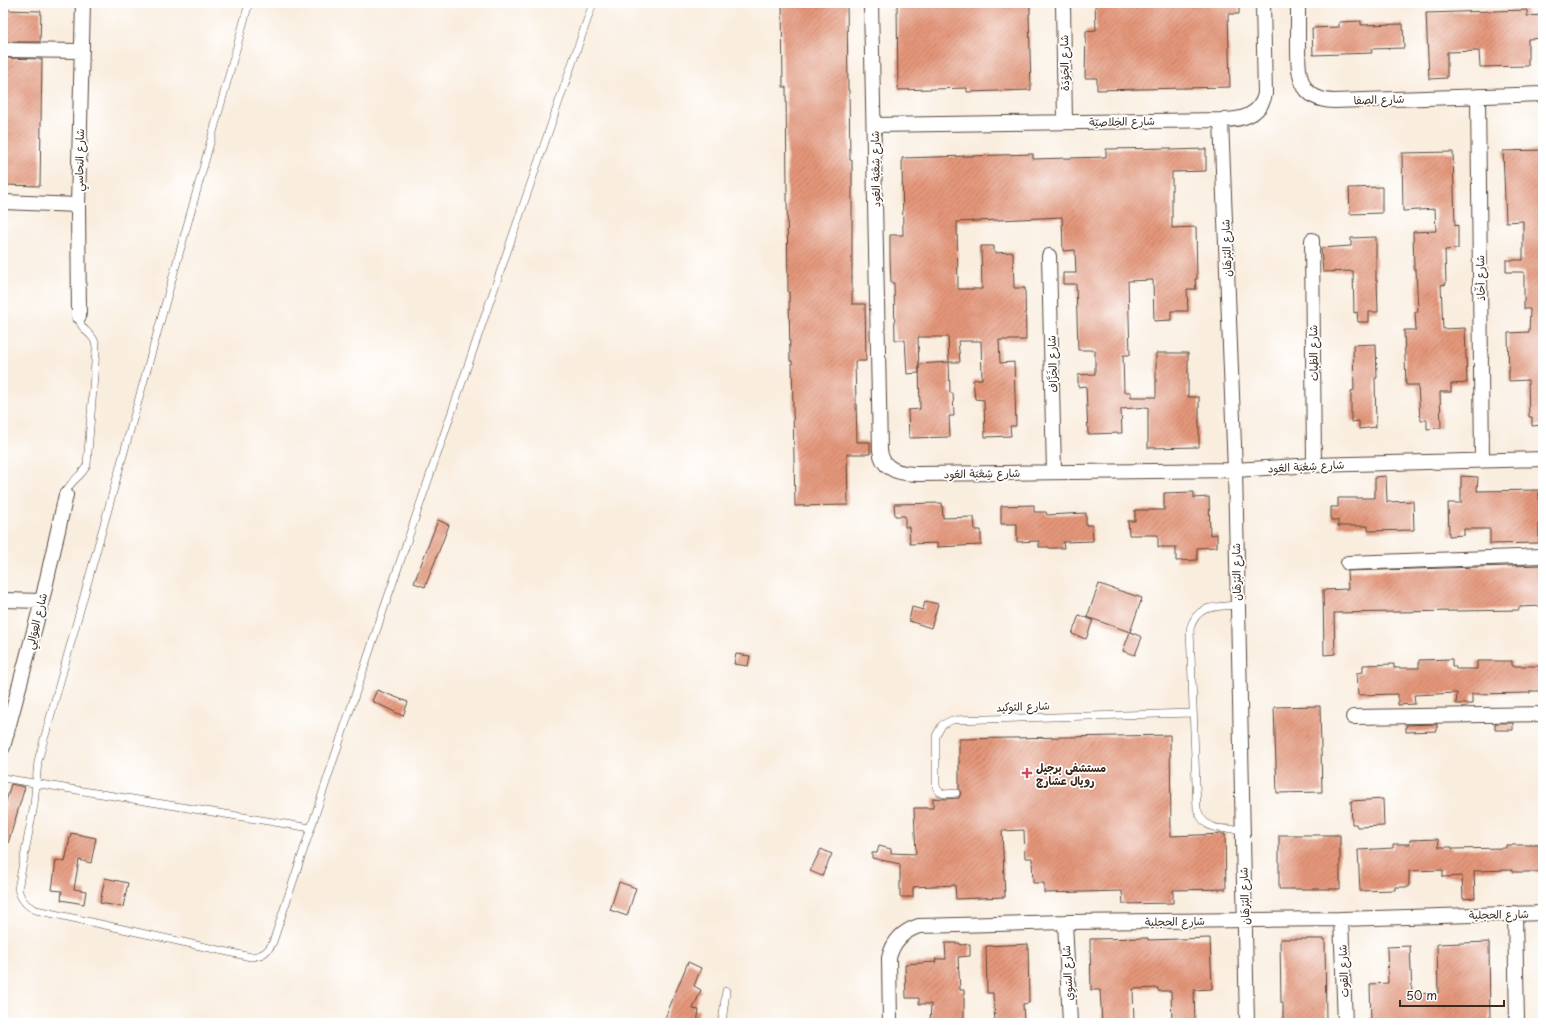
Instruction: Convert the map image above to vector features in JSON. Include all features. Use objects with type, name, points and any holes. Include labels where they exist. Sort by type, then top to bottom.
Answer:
[{"type":"street","name":"شارع النحاسي","points":[[79,316],[78,205],[83,3]]},
{"type":"street","name":"شارع شِعْبَة العُود","points":[[871,3],[880,450],[883,461],[891,469],[901,473],[910,474],[1235,470],[1314,465],[1543,459]]},
{"type":"street","name":"شارع الجَوْدَة","points":[[1063,3],[1065,122]]},
{"type":"street","name":"شارع الخِلاصيّة","points":[[874,125],[1221,120],[1238,119],[1251,115],[1264,101],[1263,3]]},
{"type":"street","name":"شارع الصفا","points":[[1298,3],[1299,74],[1305,88],[1318,98],[1334,101],[1543,94]]},
{"type":"street","points":[[3,50],[82,51]]},
{"type":"street","name":"شارع أخّاذ","points":[[1478,96],[1482,460]]},
{"type":"street","name":"شارع البُرْهَان","points":[[1221,120],[1235,470],[1247,1023]]},
{"type":"street","points":[[3,202],[78,205]]},
{"type":"street","name":"شارع الظبات","points":[[1312,240],[1314,465]]},
{"type":"street","name":"شارع الخَزَّاف","points":[[1049,256],[1054,472]]},
{"type":"street","name":"شارع العِوَالِي","points":[[3,746],[42,601],[66,495]]},
{"type":"street","points":[[1348,562],[1543,556]]},
{"type":"street","points":[[3,600],[42,601]]},
{"type":"street","points":[[1354,717],[1543,714]]},
{"type":"street","points":[[1515,913],[1518,1023]]},
{"type":"street","name":"شارع الحجلية","points":[[890,1023],[889,958],[894,943],[905,932],[919,926],[1065,922],[1341,919],[1543,913]]},
{"type":"street","name":"شارع القوت","points":[[1341,919],[1345,1023]]},
{"type":"street","name":"شارع السَوِي","points":[[1065,922],[1070,1023]]},
{"type":"lane","points":[[249,3],[38,761],[34,805],[19,884],[20,895],[26,905],[36,910],[251,957],[264,953],[273,942],[381,617],[593,3]]},
{"type":"lane","points":[[66,495],[69,486],[81,475],[87,465],[96,350],[96,342],[91,334],[81,327],[79,316]]},
{"type":"lane","points":[[1237,604],[1203,609],[1192,621],[1190,629],[1196,803],[1199,815],[1203,821],[1213,828],[1242,829]]},
{"type":"lane","name":"شارع التوكيد","points":[[956,793],[942,794],[938,791],[936,785],[936,736],[942,725],[952,720],[1193,713]]},
{"type":"lane","points":[[3,778],[311,828]]},
{"type":"lane","points":[[722,1023],[726,991]]},
{"type":"building","points":[[782,3],[847,3],[850,160],[852,160],[852,304],[865,304],[866,361],[855,361],[857,442],[870,442],[870,454],[847,454],[848,505],[795,506],[792,361],[790,361],[788,292],[786,87],[783,87]]},
{"type":"building","points":[[897,3],[1030,3],[1031,90],[967,92],[967,88],[898,90]]},
{"type":"building","points":[[1095,3],[1239,3],[1239,14],[1228,14],[1230,87],[1097,90],[1097,78],[1085,78],[1086,31],[1096,30]]},
{"type":"building","points":[[3,10],[41,11],[40,42],[3,42]]},
{"type":"building","points":[[1527,10],[1527,16],[1543,15],[1543,38],[1528,39],[1528,66],[1480,67],[1479,51],[1447,52],[1447,78],[1429,79],[1426,13]]},
{"type":"building","points":[[1361,21],[1361,25],[1403,24],[1404,48],[1371,49],[1372,53],[1313,55],[1312,28],[1339,27],[1339,22]]},
{"type":"building","points":[[3,58],[42,59],[40,186],[3,185]]},
{"type":"building","points":[[1171,148],[1171,150],[1206,149],[1206,171],[1172,172],[1172,228],[1196,227],[1196,289],[1187,289],[1188,311],[1171,311],[1171,320],[1154,321],[1153,280],[1128,281],[1130,355],[1123,355],[1124,392],[1131,392],[1131,397],[1156,397],[1156,353],[1188,353],[1188,397],[1199,397],[1199,447],[1148,448],[1148,407],[1121,409],[1122,433],[1088,434],[1086,386],[1078,387],[1078,375],[1095,374],[1095,350],[1078,350],[1076,284],[1063,284],[1063,273],[1076,273],[1075,250],[1063,251],[1062,217],[957,222],[958,289],[982,289],[981,246],[994,246],[994,253],[1013,252],[1014,288],[1025,288],[1026,340],[999,340],[1000,363],[1014,362],[1016,426],[1010,426],[1011,436],[985,437],[984,400],[975,399],[973,380],[982,379],[981,341],[958,341],[960,362],[949,362],[948,337],[918,337],[919,373],[907,374],[905,340],[895,340],[894,283],[891,283],[890,257],[890,235],[903,235],[902,158],[1033,154],[1033,159],[1106,157],[1106,149]]},
{"type":"building","points":[[1543,150],[1543,308],[1540,308],[1540,332],[1543,332],[1543,425],[1532,426],[1532,417],[1529,417],[1528,380],[1509,381],[1508,333],[1529,332],[1530,309],[1524,309],[1524,272],[1506,272],[1506,260],[1523,260],[1523,221],[1506,222],[1503,151]]},
{"type":"building","points":[[1453,152],[1455,226],[1458,225],[1458,249],[1445,250],[1446,284],[1441,285],[1443,329],[1465,328],[1467,383],[1451,384],[1451,392],[1440,392],[1441,428],[1427,429],[1427,420],[1420,420],[1418,385],[1406,385],[1404,330],[1416,330],[1415,312],[1418,312],[1416,269],[1414,269],[1413,232],[1436,231],[1435,209],[1403,211],[1402,153]]},
{"type":"building","points":[[1382,187],[1382,213],[1350,214],[1349,188]]},
{"type":"building","points":[[1376,237],[1378,312],[1369,312],[1369,322],[1358,322],[1357,312],[1354,313],[1353,271],[1323,272],[1321,248],[1351,246],[1351,238]]},
{"type":"building","points":[[1376,344],[1376,427],[1359,429],[1359,421],[1351,422],[1351,391],[1354,390],[1353,345]]},
{"type":"building","points":[[949,362],[950,393],[953,393],[954,416],[949,416],[950,437],[909,438],[908,410],[920,409],[919,364]]},
{"type":"building","points":[[1386,476],[1387,502],[1413,501],[1414,530],[1368,531],[1368,526],[1338,526],[1338,520],[1331,520],[1331,507],[1338,507],[1338,498],[1375,498],[1375,477]]},
{"type":"building","points":[[1461,476],[1478,477],[1477,491],[1539,490],[1539,543],[1490,544],[1490,529],[1464,529],[1464,535],[1449,536],[1448,503],[1461,503]]},
{"type":"building","points":[[1194,492],[1194,498],[1209,497],[1210,535],[1217,534],[1217,547],[1197,548],[1197,560],[1176,561],[1176,547],[1158,547],[1158,535],[1129,535],[1128,521],[1135,521],[1135,510],[1164,510],[1164,493]]},
{"type":"building","points":[[942,503],[943,518],[974,517],[975,530],[981,530],[981,545],[937,547],[937,543],[910,544],[909,527],[905,527],[905,516],[895,516],[894,504]]},
{"type":"building","points":[[1034,505],[1034,512],[1046,512],[1047,515],[1086,513],[1086,525],[1092,525],[1093,541],[1063,542],[1064,548],[1039,547],[1039,541],[1017,542],[1017,524],[1001,524],[1001,506]]},
{"type":"building","points":[[438,520],[449,525],[425,587],[414,583]]},
{"type":"building","points":[[1543,565],[1543,606],[1519,607],[1519,610],[1334,613],[1335,654],[1324,655],[1323,590],[1348,589],[1347,571]]},
{"type":"building","points":[[1099,584],[1142,598],[1130,632],[1087,617]]},
{"type":"building","points":[[925,601],[938,604],[931,628],[909,621],[912,607],[923,610]]},
{"type":"building","points":[[1079,615],[1093,620],[1086,639],[1072,634]]},
{"type":"building","points":[[1130,632],[1142,637],[1135,655],[1123,651]]},
{"type":"building","points":[[736,654],[750,656],[748,666],[734,664]]},
{"type":"building","points":[[1452,659],[1452,666],[1455,666],[1456,669],[1477,669],[1477,661],[1512,661],[1512,666],[1543,666],[1543,691],[1530,691],[1530,693],[1472,694],[1472,704],[1456,704],[1457,693],[1414,695],[1415,704],[1398,705],[1398,694],[1358,695],[1357,673],[1363,672],[1363,665],[1394,664],[1394,668],[1419,668],[1419,660]]},
{"type":"building","points":[[377,690],[408,702],[403,716],[372,701]]},
{"type":"building","points":[[1320,706],[1322,792],[1277,793],[1274,707]]},
{"type":"building","points":[[1495,723],[1513,723],[1513,730],[1495,730]]},
{"type":"building","points":[[1437,724],[1437,731],[1406,732],[1406,725]]},
{"type":"building","points":[[1170,735],[1171,836],[1225,834],[1226,889],[1173,890],[1173,903],[1123,904],[1122,891],[1044,893],[1044,883],[1033,883],[1032,858],[1025,858],[1024,830],[1002,831],[1005,897],[956,899],[955,885],[913,887],[913,897],[900,897],[900,864],[872,858],[872,853],[877,853],[879,846],[891,849],[891,853],[916,854],[914,808],[933,808],[933,798],[959,798],[961,793],[959,789],[959,739]]},
{"type":"building","points":[[11,784],[25,787],[6,850],[3,849],[3,812]]},
{"type":"building","points":[[1383,799],[1384,826],[1357,827],[1356,824],[1352,824],[1351,801]]},
{"type":"building","points":[[71,833],[96,838],[91,863],[79,860],[74,889],[86,891],[84,904],[61,900],[62,891],[52,890],[56,860],[65,862]]},
{"type":"building","points":[[1279,835],[1340,835],[1340,889],[1279,889]]},
{"type":"building","points":[[1438,839],[1439,847],[1452,847],[1452,849],[1506,848],[1506,845],[1543,845],[1543,872],[1512,872],[1512,870],[1474,871],[1475,898],[1463,899],[1462,876],[1443,877],[1443,870],[1409,871],[1409,887],[1395,887],[1395,890],[1360,891],[1358,850],[1393,848],[1393,844],[1410,844],[1410,840]]},
{"type":"building","points":[[821,849],[832,854],[822,876],[810,871]]},
{"type":"building","points":[[105,878],[128,883],[123,907],[100,903]]},
{"type":"building","points":[[619,882],[636,888],[627,916],[610,910]]},
{"type":"building","points":[[1148,938],[1148,940],[1210,938],[1212,989],[1194,990],[1195,1023],[1172,1023],[1171,991],[1158,991],[1158,988],[1133,989],[1134,1023],[1102,1023],[1100,990],[1091,990],[1090,939]]},
{"type":"building","points":[[1280,939],[1325,939],[1326,1023],[1283,1023],[1283,1003],[1281,1003]]},
{"type":"building","points":[[1489,942],[1490,1023],[1371,1023],[1370,984],[1388,983],[1387,947],[1410,946],[1412,994],[1438,993],[1437,944]]},
{"type":"building","points":[[945,943],[960,943],[960,945],[970,944],[970,956],[958,957],[960,990],[964,990],[964,1023],[930,1023],[931,1004],[919,1004],[919,998],[906,998],[905,964],[936,962],[935,959],[946,959]]},
{"type":"building","points":[[1028,944],[1029,1003],[1023,1004],[1024,1021],[1013,1023],[995,1023],[993,993],[987,993],[986,946]]},
{"type":"building","points":[[688,962],[701,968],[694,986],[701,990],[693,1009],[699,1010],[697,1023],[663,1023]]},
{"type":"place","name":"مستشفى برجيل رويال عشارج","points":[[1027,773]]}]
